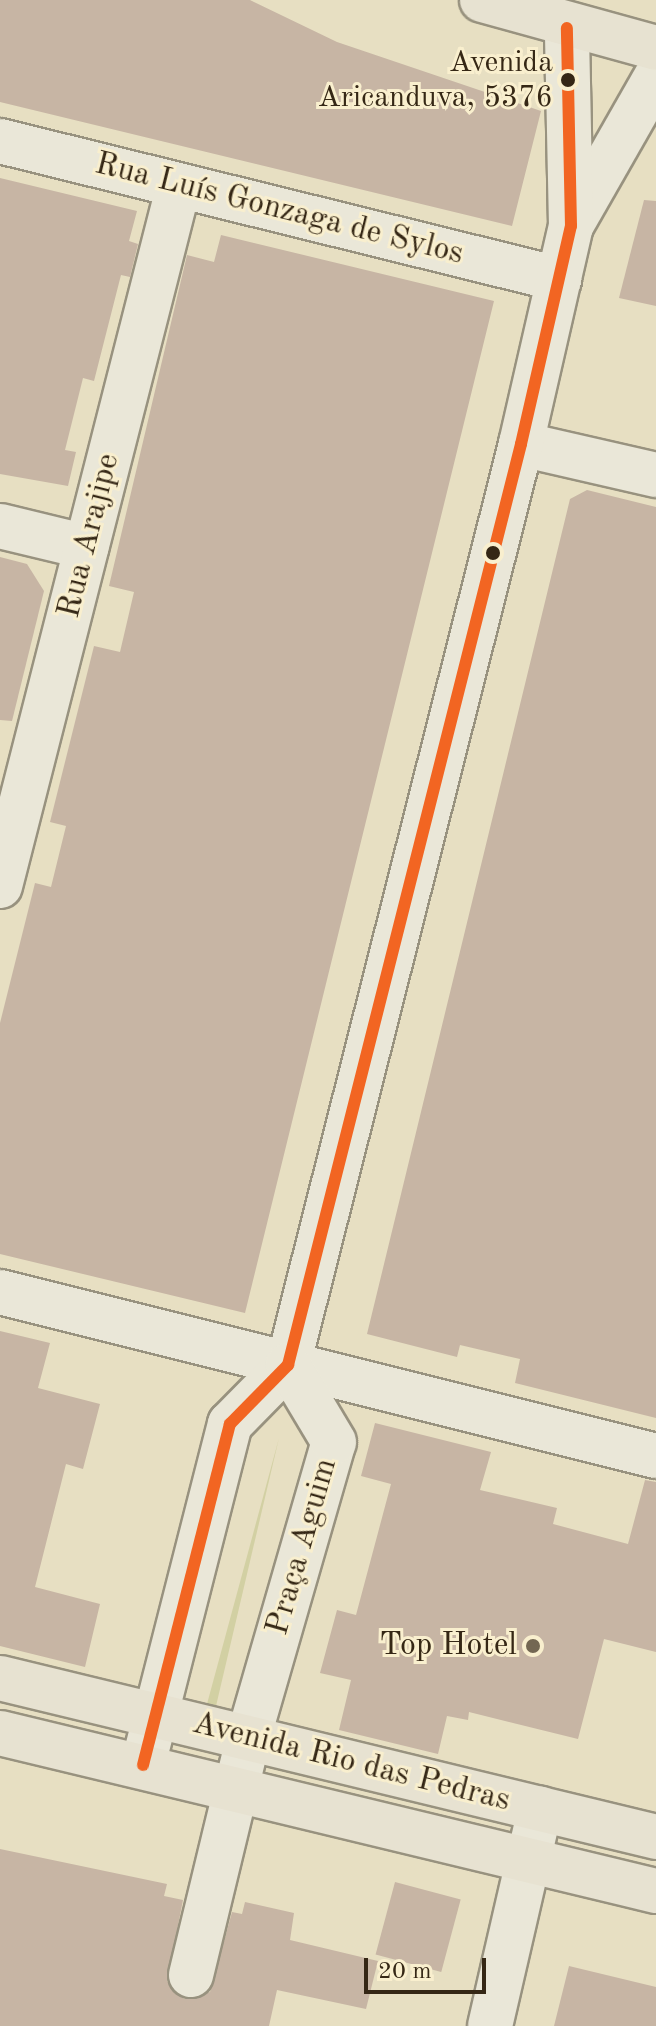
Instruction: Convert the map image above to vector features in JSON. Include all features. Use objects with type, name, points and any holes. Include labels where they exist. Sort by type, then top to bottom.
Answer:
[{"type":"main road","points":[[482,0],[567,28],[656,48]]},
{"type":"main road","name":"Avenida Rio das Pedras","points":[[0,1678],[656,1837]]},
{"type":"main road","name":"Avenida Rio das Pedras","points":[[0,1733],[236,1787],[656,1891]]},
{"type":"street","points":[[143,1765],[230,1424],[288,1365],[521,444],[571,226],[567,28]]},
{"type":"street","points":[[571,226],[656,77]]},
{"type":"street","name":"Rua Luís Gonzaga de Sylos","points":[[0,141],[559,279]]},
{"type":"street","name":"Rua Arajipe","points":[[0,886],[179,185]]},
{"type":"street","points":[[521,444],[656,475]]},
{"type":"street","points":[[0,526],[87,547]]},
{"type":"street","points":[[0,1292],[656,1456]]},
{"type":"street","name":"Praça Aguim","points":[[191,1975],[248,1739],[334,1442],[288,1365]]},
{"type":"street","points":[[490,2026],[540,1809]]},
{"type":"shaded area","points":[[279,1438],[216,1706],[207,1704]]},
{"type":"building","points":[[0,0],[250,0],[337,42],[541,111],[512,226],[0,102]]},
{"type":"building","points":[[0,178],[137,211],[129,241],[138,244],[130,277],[121,275],[94,381],[83,378],[65,450],[76,452],[68,486],[0,474]]},
{"type":"building","points":[[644,200],[656,201],[656,306],[619,298]]},
{"type":"building","points":[[221,235],[494,301],[245,1313],[0,1254],[0,1023],[35,883],[51,887],[66,826],[50,822],[94,646],[120,652],[134,592],[109,586],[187,255],[214,262]]},
{"type":"building","points":[[587,490],[656,507],[656,1418],[515,1383],[520,1359],[460,1345],[457,1357],[367,1334],[570,499]]},
{"type":"building","points":[[0,557],[27,564],[44,591],[12,721],[0,720]]},
{"type":"building","points":[[0,1331],[50,1343],[38,1388],[100,1404],[83,1469],[66,1464],[35,1587],[100,1604],[85,1667],[0,1646]]},
{"type":"building","points":[[375,1423],[491,1452],[480,1490],[557,1508],[553,1524],[628,1544],[645,1480],[656,1482],[656,1652],[604,1639],[578,1739],[469,1712],[468,1720],[447,1716],[438,1754],[339,1730],[351,1680],[320,1673],[337,1610],[356,1615],[391,1484],[361,1476]]},
{"type":"building","points":[[0,1849],[167,1884],[164,1896],[183,1900],[167,1981],[184,1999],[210,1992],[232,1912],[242,1914],[245,1902],[294,1913],[290,1940],[378,1961],[366,2009],[277,1990],[269,2026],[0,2026]]},
{"type":"building","points":[[395,1882],[461,1900],[441,1972],[376,1954]]},
{"type":"building","points":[[569,1966],[656,1987],[656,2026],[554,2026]]},
{"type":"transit line","points":[[143,1765],[230,1424],[288,1365],[521,444],[571,226],[567,28]]},
{"type":"place","name":"Avenida Aricanduva, 5376","points":[[568,80]]},
{"type":"place","name":"Top Hotel","points":[[533,1646]]}]
